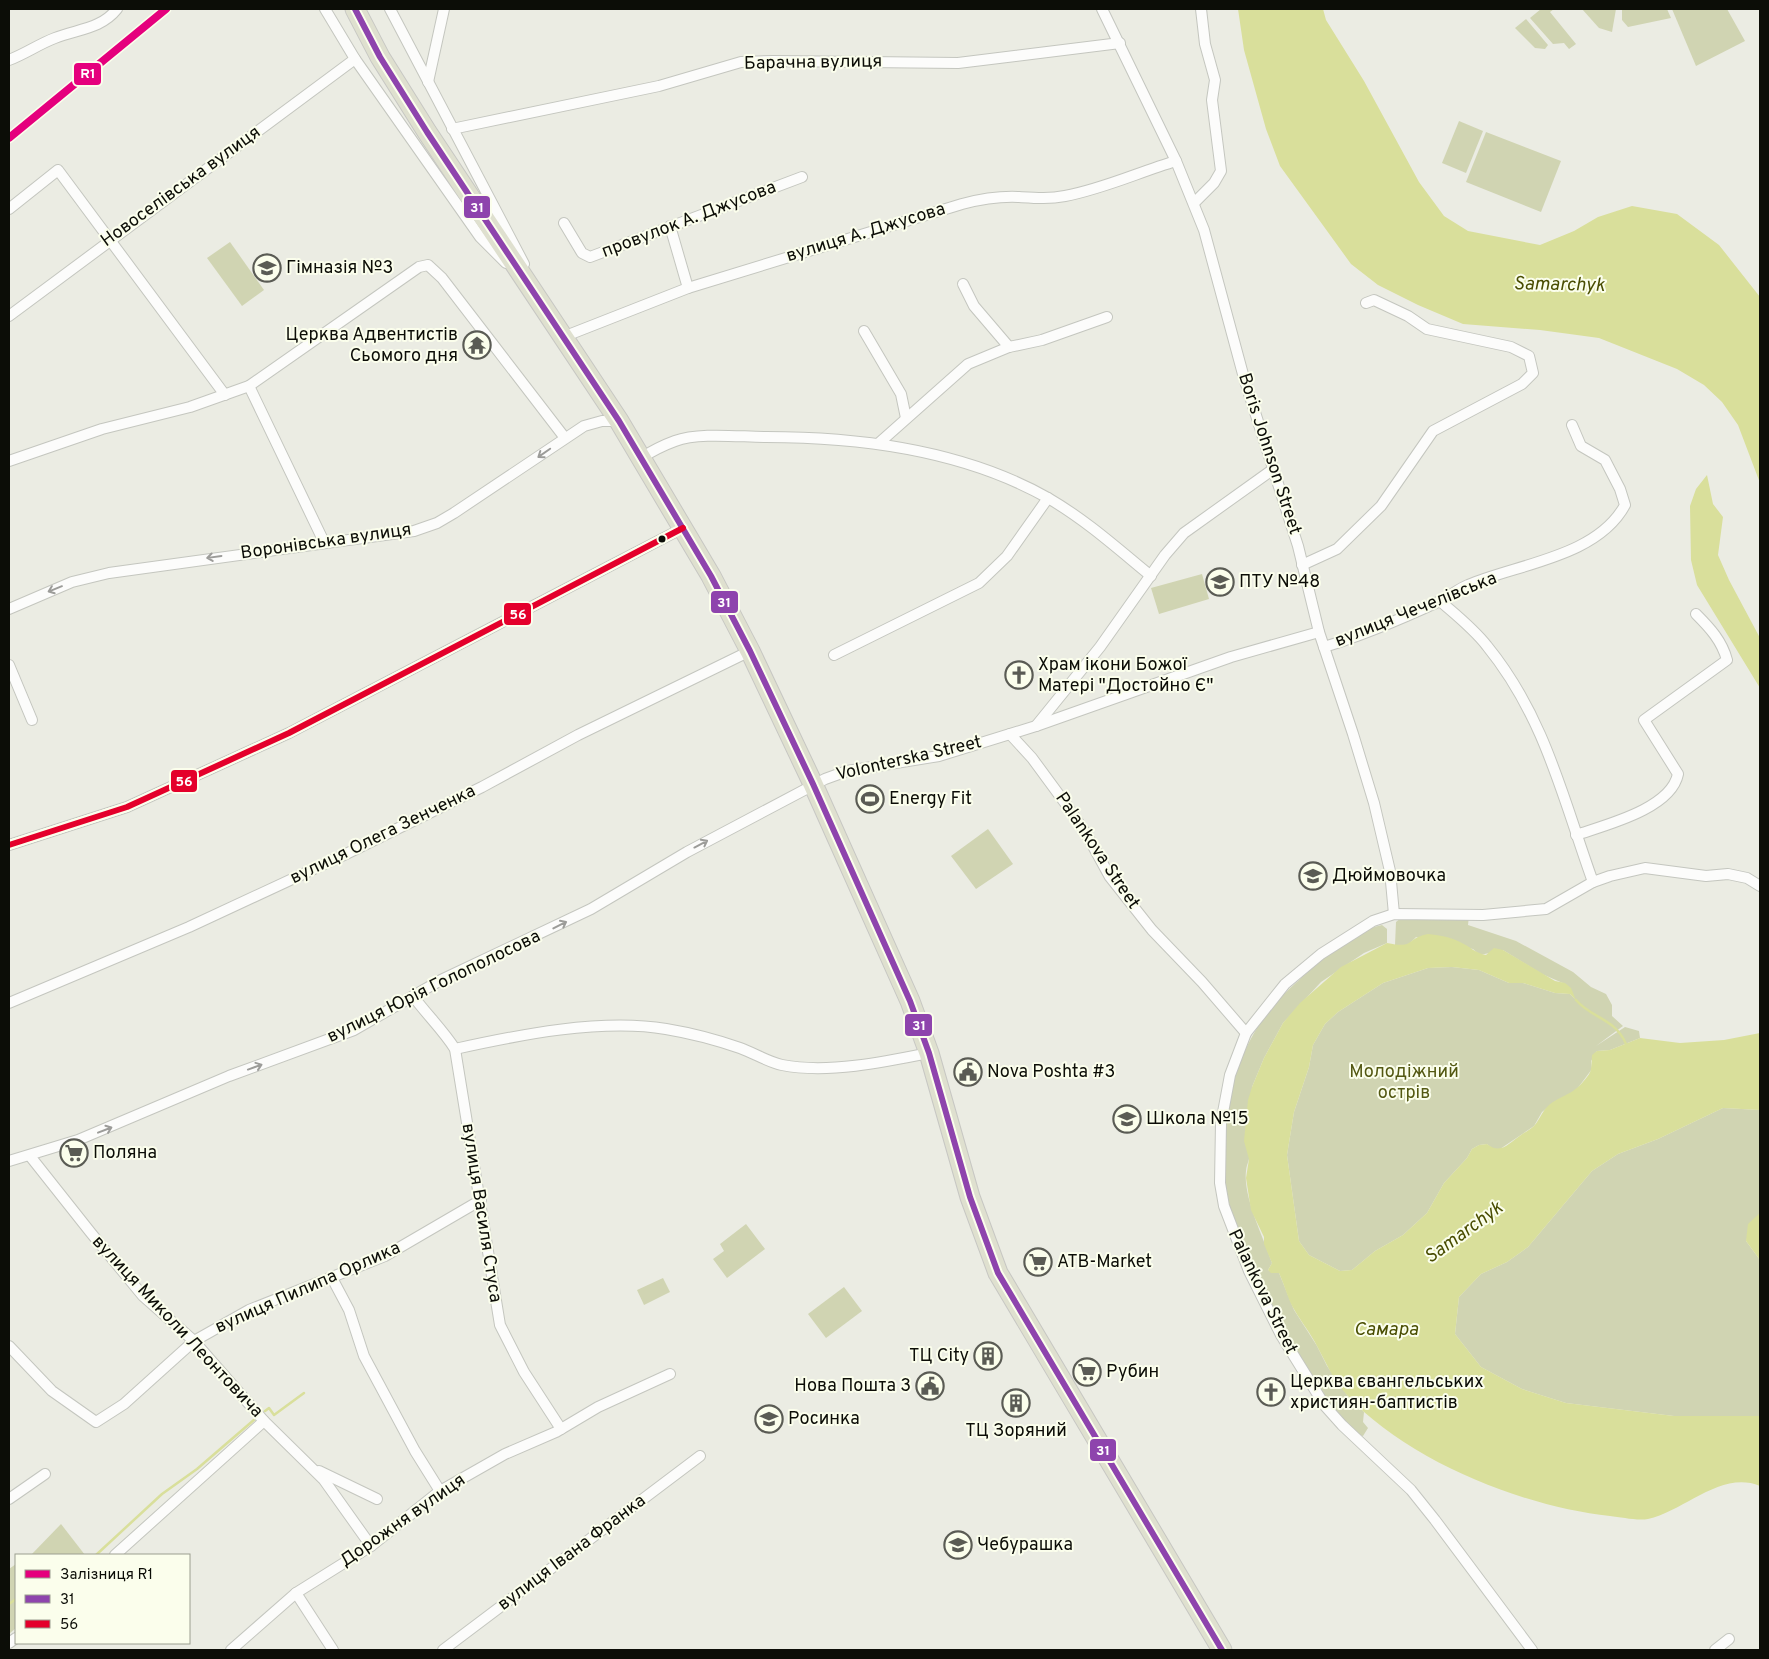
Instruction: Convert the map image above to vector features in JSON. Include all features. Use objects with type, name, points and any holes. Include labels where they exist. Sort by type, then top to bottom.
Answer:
[{"type":"highway","points":[[355,9],[380,57],[426,132],[642,458],[683,528],[750,652],[813,784],[910,1001],[929,1053],[970,1197],[998,1273],[1222,1650]]},
{"type":"street","points":[[9,60],[54,38],[93,28],[110,18],[118,9]]},
{"type":"street","points":[[325,9],[355,59],[480,237],[527,285]]},
{"type":"street","points":[[390,9],[524,263],[527,285]]},
{"type":"street","points":[[428,82],[444,9]]},
{"type":"street","name":"Boris Johnson Street","points":[[1102,9],[1120,42],[1176,161],[1204,230],[1244,378],[1302,565],[1319,632],[1374,803],[1390,871],[1394,914]]},
{"type":"street","points":[[1194,203],[1214,183],[1221,171],[1212,100],[1215,80],[1205,44],[1201,9]]},
{"type":"street","name":"Барачна вулиця","points":[[452,129],[659,86],[741,62],[958,63],[1120,42]]},
{"type":"street","name":"Новоселівська вулиця","points":[[9,316],[110,239],[355,59]]},
{"type":"street","name":"вулиця А. Джусова","points":[[563,337],[688,288],[985,198],[1020,197],[1042,200],[1065,196],[1095,190],[1138,172],[1176,161]]},
{"type":"street","points":[[9,209],[58,170],[224,395]]},
{"type":"street","name":"провулок А. Джусова","points":[[564,223],[582,253],[590,258],[802,177]]},
{"type":"street","points":[[670,226],[688,288]]},
{"type":"street","points":[[9,461],[102,429],[190,406],[249,386],[419,267],[428,265],[442,278],[566,438]]},
{"type":"street","points":[[963,284],[974,306],[1009,347]]},
{"type":"street","points":[[1302,565],[1337,549],[1381,506],[1433,431],[1522,384],[1532,374],[1529,356],[1511,347],[1427,328],[1408,316],[1374,300],[1366,303]]},
{"type":"street","points":[[879,443],[968,364],[1009,347],[1042,340],[1107,317]]},
{"type":"street","points":[[864,331],[901,394],[906,418]]},
{"type":"street","points":[[249,386],[324,542]]},
{"type":"street","name":"Воронівська вулиця","points":[[9,609],[72,582],[109,573],[414,531],[437,523],[584,426],[602,421],[619,421]]},
{"type":"street","name":"вулиця Чечелівська","points":[[1324,646],[1360,636],[1440,601],[1468,585],[1553,558],[1603,530],[1621,513],[1625,505],[1620,489],[1605,460],[1581,446],[1572,425]]},
{"type":"street","points":[[642,458],[677,440],[696,438],[816,437],[879,443],[942,456],[995,474],[1048,498],[1082,520],[1151,576]]},
{"type":"street","points":[[1036,726],[1100,647],[1184,533],[1272,470]]},
{"type":"street","points":[[834,655],[979,584],[1007,556],[1048,498]]},
{"type":"street","points":[[9,845],[127,807],[289,733],[683,528]]},
{"type":"street","points":[[1440,601],[1487,645],[1526,703],[1553,762],[1593,882]]},
{"type":"street","points":[[1576,835],[1630,816],[1663,797],[1676,783],[1678,774],[1644,720],[1727,660],[1723,647],[1711,629],[1696,614]]},
{"type":"street","name":"Volonterska Street","points":[[813,784],[847,771],[939,756],[1036,726],[1231,657],[1319,632]]},
{"type":"street","name":"вулиця Олега Зенченка","points":[[9,1003],[189,927],[346,854],[482,786],[578,735],[750,652]]},
{"type":"street","points":[[9,665],[32,720]]},
{"type":"street","name":"Palankova Street","points":[[1010,734],[1032,758],[1068,807],[1087,835],[1110,877],[1140,915],[1246,1033]]},
{"type":"street","name":"вулиця Юрія Голополосова","points":[[9,1161],[30,1156],[123,1123],[229,1076],[354,1030],[441,980],[591,909],[686,852],[813,784]]},
{"type":"street","points":[[1394,914],[1483,915],[1546,909],[1593,882],[1645,868],[1706,876],[1728,874],[1747,878],[1760,886]]},
{"type":"street","name":"Palankova Street","points":[[1394,914],[1362,927],[1321,954],[1285,984],[1246,1033],[1240,1044],[1228,1084],[1221,1123],[1220,1183],[1230,1229],[1281,1335],[1311,1386],[1342,1425],[1400,1478],[1417,1498],[1532,1650]]},
{"type":"street","name":"вулиця Василя Стуса","points":[[413,996],[430,1020],[445,1032],[456,1049],[481,1200],[494,1305],[500,1325],[524,1372],[561,1429]]},
{"type":"street","points":[[456,1049],[519,1034],[594,1027],[633,1027],[675,1031],[740,1048],[781,1065],[828,1068],[929,1053]]},
{"type":"street","name":"вулиця Миколи Леонтовича","points":[[30,1156],[91,1234],[143,1296],[194,1341],[264,1421],[324,1480],[371,1546]]},
{"type":"street","name":"вулиця Пилипа Орлика","points":[[9,1346],[52,1391],[96,1422],[124,1404],[194,1341],[249,1310],[385,1256],[481,1200]]},
{"type":"street","points":[[332,1278],[349,1310],[364,1356],[415,1451],[440,1490]]},
{"type":"street","name":"Дорожня вулиця","points":[[231,1650],[296,1593],[371,1546],[440,1490],[505,1454],[561,1429],[598,1408],[670,1374]]},
{"type":"street","points":[[116,1554],[264,1421]]},
{"type":"street","name":"вулиця Івана Франка","points":[[443,1650],[700,1456]]},
{"type":"street","name":"вулиця Миколи Леонтовича","points":[[311,1468],[377,1499]]},
{"type":"street","points":[[9,1499],[45,1474]]},
{"type":"street","points":[[296,1593],[333,1650]]},
{"type":"street","points":[[1715,1650],[1729,1639]]},
{"type":"green space","points":[[1541,9],[1554,9],[1550,12],[1576,44],[1569,49],[1564,43],[1553,44],[1530,18]]},
{"type":"green space","points":[[1582,9],[1616,9],[1612,32],[1599,28]]},
{"type":"green space","points":[[1622,9],[1667,9],[1671,18],[1628,27],[1622,20]]},
{"type":"green space","points":[[1672,9],[1727,9],[1745,41],[1696,66]]},
{"type":"green space","points":[[1526,19],[1548,45],[1545,49],[1535,48],[1515,28]]},
{"type":"green space","points":[[1459,121],[1483,131],[1466,173],[1442,163]]},
{"type":"green space","points":[[1486,132],[1561,161],[1541,212],[1466,182]]},
{"type":"green space","points":[[230,242],[264,290],[242,306],[207,258]]},
{"type":"green space","points":[[1202,574],[1209,599],[1159,614],[1151,588]]},
{"type":"green space","points":[[988,829],[1013,864],[976,889],[951,856]]},
{"type":"green space","name":"Молодіжний острів","points":[[1469,916],[1468,925],[1516,941],[1573,972],[1591,987],[1606,994],[1612,1005],[1612,1016],[1623,1026],[1596,1046],[1625,1027],[1639,1031],[1640,1038],[1610,1050],[1597,1051],[1591,1061],[1592,1069],[1577,1089],[1566,1097],[1554,1102],[1542,1112],[1534,1126],[1500,1149],[1493,1149],[1487,1144],[1479,1145],[1472,1149],[1467,1158],[1444,1183],[1427,1213],[1403,1235],[1375,1251],[1352,1270],[1340,1271],[1309,1255],[1299,1241],[1287,1155],[1294,1112],[1309,1067],[1313,1045],[1325,1024],[1338,1012],[1383,983],[1428,968],[1452,967],[1479,970],[1509,983],[1523,983],[1555,993],[1570,994],[1575,999],[1565,984],[1542,974],[1503,950],[1480,955],[1473,949],[1416,937],[1404,946],[1395,945],[1396,922],[1401,918],[1447,920]]},
{"type":"green space","points":[[1382,925],[1387,929],[1387,943],[1364,953],[1321,982],[1283,1023],[1264,1058],[1252,1087],[1249,1159],[1246,1171],[1246,1182],[1251,1205],[1272,1263],[1268,1270],[1279,1273],[1294,1310],[1317,1346],[1327,1366],[1347,1395],[1364,1412],[1363,1422],[1368,1428],[1363,1436],[1359,1435],[1328,1402],[1296,1355],[1281,1328],[1252,1269],[1241,1240],[1231,1212],[1224,1181],[1224,1172],[1227,1123],[1235,1077],[1253,1036],[1265,1017],[1280,998],[1337,947],[1359,934]]},
{"type":"green space","points":[[1723,1108],[1760,1110],[1760,1213],[1746,1241],[1760,1260],[1760,1416],[1674,1416],[1566,1403],[1522,1389],[1481,1367],[1455,1334],[1459,1297],[1481,1274],[1507,1262],[1528,1247],[1592,1171],[1618,1154],[1658,1139]]},
{"type":"green space","points":[[746,1224],[765,1249],[727,1278],[713,1259],[724,1251],[720,1244]]},
{"type":"green space","points":[[663,1278],[670,1292],[644,1305],[637,1290]]},
{"type":"green space","points":[[844,1287],[862,1311],[826,1338],[808,1314]]},
{"type":"green space","points":[[61,1524],[84,1554],[32,1554]]},
{"type":"green space","points":[[15,1565],[15,1629],[9,1634],[9,1569]]},
{"type":"water","name":"Samarchyk","points":[[1238,9],[1323,9],[1326,20],[1364,81],[1419,182],[1444,216],[1468,231],[1540,245],[1574,231],[1598,217],[1632,206],[1677,214],[1719,245],[1760,297],[1760,483],[1738,425],[1722,402],[1704,385],[1677,369],[1599,338],[1540,330],[1463,324],[1378,285],[1351,264],[1280,166],[1266,129],[1244,50]]},
{"type":"water","points":[[1707,475],[1713,504],[1723,517],[1718,555],[1760,638],[1760,688],[1697,585],[1691,560],[1690,506],[1696,489]]},
{"type":"water","name":"Самара","points":[[1428,934],[1452,939],[1476,952],[1486,955],[1494,948],[1503,950],[1555,981],[1565,983],[1571,988],[1576,1000],[1570,994],[1555,993],[1523,983],[1509,983],[1479,970],[1452,967],[1428,968],[1383,983],[1338,1012],[1325,1024],[1313,1045],[1309,1067],[1294,1112],[1287,1155],[1299,1241],[1309,1255],[1340,1271],[1352,1270],[1375,1251],[1403,1235],[1427,1213],[1444,1183],[1467,1158],[1472,1149],[1479,1145],[1487,1144],[1497,1148],[1505,1147],[1534,1126],[1550,1104],[1579,1086],[1589,1074],[1592,1055],[1597,1051],[1610,1050],[1640,1038],[1680,1043],[1724,1040],[1760,1033],[1760,1110],[1723,1108],[1658,1139],[1618,1154],[1592,1171],[1528,1247],[1507,1262],[1481,1274],[1459,1297],[1455,1334],[1481,1367],[1522,1389],[1566,1403],[1674,1416],[1760,1416],[1760,1486],[1746,1482],[1731,1483],[1717,1487],[1662,1515],[1639,1520],[1576,1511],[1540,1502],[1504,1491],[1468,1476],[1433,1459],[1401,1440],[1372,1418],[1342,1390],[1288,1298],[1279,1273],[1271,1273],[1268,1270],[1272,1263],[1264,1244],[1264,1237],[1251,1210],[1246,1178],[1249,1159],[1244,1141],[1248,1100],[1264,1058],[1283,1023],[1300,1003],[1341,967],[1387,943],[1402,945]]},
{"type":"water","points":[[1760,1213],[1760,1260],[1746,1241],[1748,1224]]},
{"type":"waterway","points":[[1576,1000],[1616,1029],[1626,1044]]},
{"type":"waterway","points":[[265,1411],[269,1408],[274,1415],[304,1393]]},
{"type":"waterway","points":[[97,1554],[162,1494],[197,1469],[255,1419]]},
{"type":"waterway","points":[[9,1604],[15,1600]]},
{"type":"rail line","name":"R1","points":[[9,138],[166,9]]},
{"type":"transit line","name":"31","points":[[355,9],[380,57],[427,132],[619,421],[711,576],[750,651],[813,784],[910,1001],[929,1053],[970,1197],[998,1273],[1222,1650]]},
{"type":"transit line","name":"56","points":[[9,845],[127,807],[289,733],[683,528]]},
{"type":"place","name":"Гімназія №3","points":[[267,268]]},
{"type":"place","name":"Церква Адвентистів Сьомого дня","points":[[477,345]]},
{"type":"place","name":"ПТУ №48","points":[[1220,582]]},
{"type":"place","name":"Храм ікони Божої Матері \"Достойно Є\"","points":[[1019,675]]},
{"type":"place","name":"Energy Fit","points":[[870,799]]},
{"type":"place","name":"Дюймовочка","points":[[1313,876]]},
{"type":"place","name":"Nova Poshta #3","points":[[968,1072]]},
{"type":"place","name":"Школа №15","points":[[1127,1119]]},
{"type":"place","name":"Поляна","points":[[74,1153]]},
{"type":"place","name":"ATB-Market","points":[[1038,1262]]},
{"type":"place","name":"ТЦ City","points":[[988,1356]]},
{"type":"place","name":"Рубин","points":[[1087,1372]]},
{"type":"place","name":"Нова Пошта 3","points":[[930,1386]]},
{"type":"place","name":"Церква євангельських християн-баптистів","points":[[1271,1392]]},
{"type":"place","name":"ТЦ Зоряний","points":[[1016,1403]]},
{"type":"place","name":"Росинка","points":[[769,1419]]},
{"type":"place","name":"Чебурашка","points":[[958,1545]]}]
